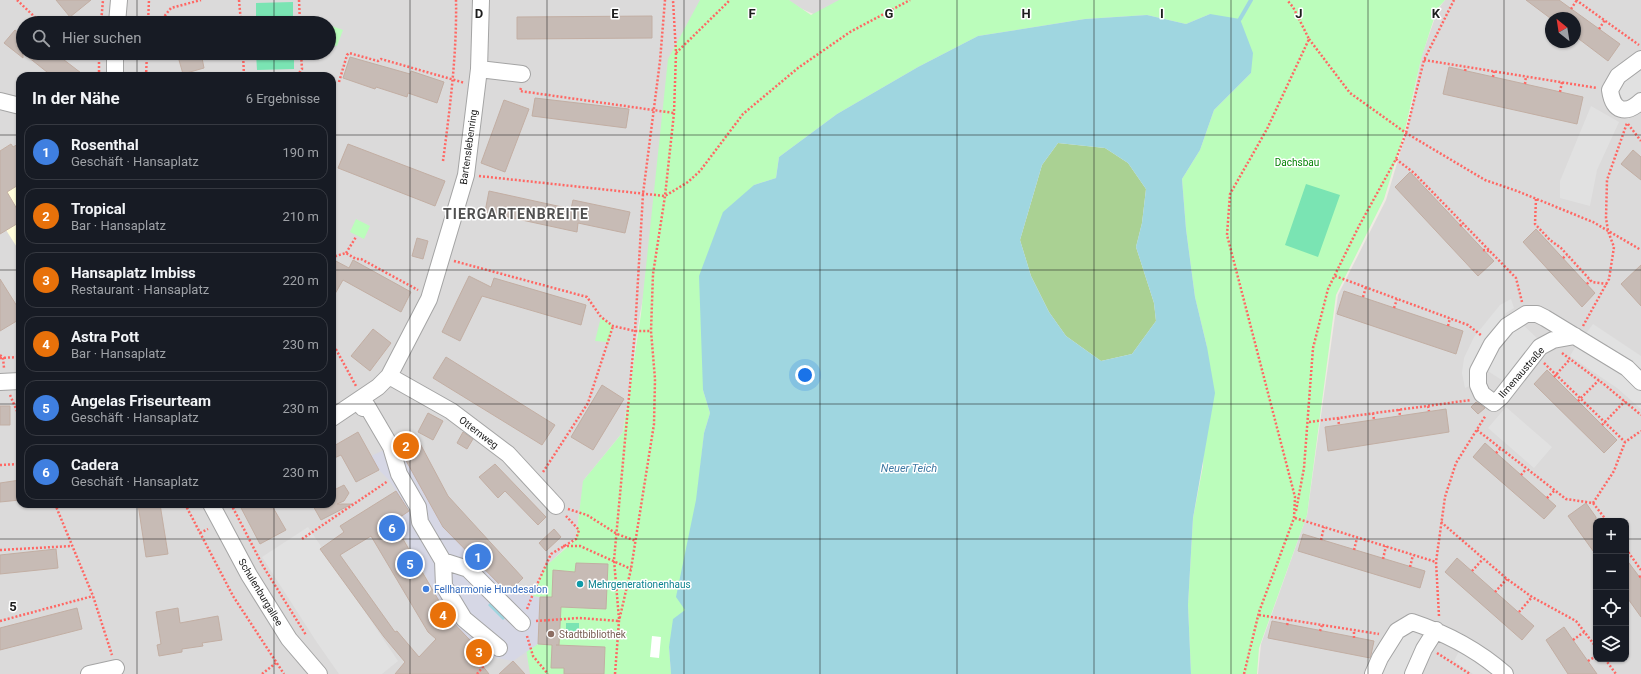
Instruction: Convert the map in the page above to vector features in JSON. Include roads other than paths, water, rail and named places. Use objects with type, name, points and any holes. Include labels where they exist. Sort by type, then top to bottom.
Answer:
[{"type":"street","points":[[118,16],[119,0]]},
{"type":"street","name":"Bartenslebenring","points":[[336,415],[358,401],[389,376],[429,299],[466,175],[479,69],[481,0]]},
{"type":"street","points":[[1641,59],[1618,76],[1610,90],[1613,102],[1626,117],[1631,109],[1641,101]]},
{"type":"street","points":[[115,60],[115,72]]},
{"type":"street","points":[[479,69],[522,74]]},
{"type":"street","points":[[0,101],[16,105]]},
{"type":"street","name":"Ilmenaustraße","points":[[1526,314],[1541,316],[1575,336],[1553,340],[1540,347],[1501,397],[1488,398],[1478,385],[1478,371],[1492,344],[1506,326],[1526,314]]},
{"type":"street","points":[[1575,336],[1627,368],[1641,382]]},
{"type":"street","name":"Otternweg","points":[[389,376],[451,411],[508,454],[556,506]]},
{"type":"street","points":[[358,401],[363,408],[367,406],[391,447],[399,474],[418,507],[420,522],[443,561],[444,586],[464,619],[499,648]]},
{"type":"street","name":"Schulenburgallee","points":[[213,508],[250,575],[289,639],[319,674]]},
{"type":"street","points":[[443,561],[468,569],[522,623]]},
{"type":"street","points":[[1373,674],[1397,631],[1412,622],[1436,630],[1467,646],[1505,674]]},
{"type":"street","points":[[1413,674],[1436,630]]},
{"type":"street","points":[[89,674],[116,668]]},
{"type":"water","name":"Neuer Teich","points":[[1210,14],[1240,19],[1253,53],[1251,73],[1214,110],[1200,150],[1182,179],[1186,229],[1195,297],[1207,347],[1215,393],[1193,518],[1188,605],[1191,674],[671,674],[669,647],[673,619],[685,610],[676,597],[696,500],[704,433],[710,413],[703,390],[699,276],[723,212],[754,185],[776,178],[779,157],[837,114],[918,67],[978,36],[1085,19],[1147,15],[1186,24]],"holes":[[[1058,143],[1105,148],[1128,163],[1146,189],[1142,223],[1136,247],[1154,303],[1156,321],[1132,354],[1101,361],[1066,336],[1049,312],[1031,276],[1020,240],[1042,165]]]},
{"type":"water","points":[[494,599],[509,614],[503,620],[488,605]]},
{"type":"waterway","points":[[1240,19],[1251,0]]},
{"type":"place","name":"Tropical","points":[[406,446]]},
{"type":"place","name":"Cadera","points":[[392,528]]},
{"type":"place","name":"Rosenthal","points":[[478,557]]},
{"type":"place","name":"Angelas Friseurteam","points":[[410,564]]},
{"type":"place","name":"Mehrgenerationenhaus","points":[[580,584]]},
{"type":"place","name":"Fellharmonie Hundesalon","points":[[426,589]]},
{"type":"place","name":"Astra Pott","points":[[443,615]]},
{"type":"place","name":"Stadtbibliothek","points":[[551,634]]},
{"type":"place","name":"Hansaplatz Imbiss","points":[[479,652]]},
{"type":"district","name":"TIERGARTENBREITE","points":[[516,214]]},
{"type":"park label","name":"Dachsbau","points":[[1297,162]]}]
